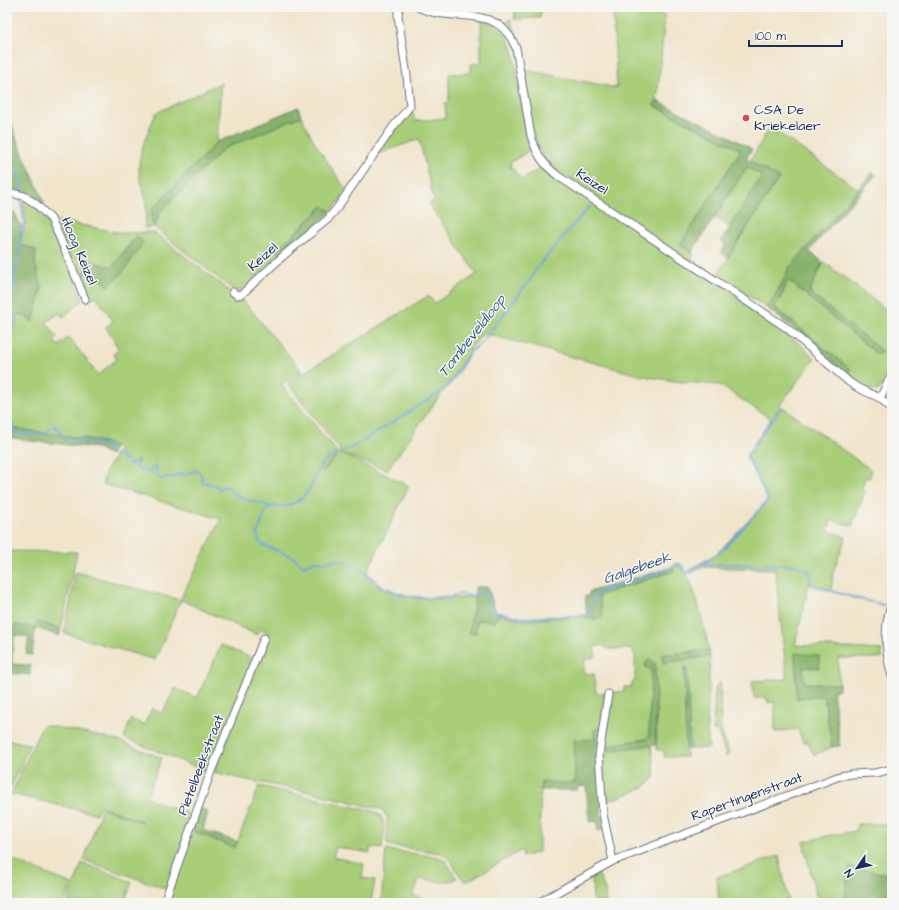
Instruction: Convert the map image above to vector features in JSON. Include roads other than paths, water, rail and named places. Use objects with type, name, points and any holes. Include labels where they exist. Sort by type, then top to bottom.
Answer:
[{"type":"street","name":"Keizel","points":[[232,292],[237,295],[242,294],[283,256],[328,219],[393,126],[410,106],[398,16],[399,7]]},
{"type":"street","name":"Keizel","points":[[418,7],[432,12],[487,17],[504,29],[513,39],[516,48],[531,136],[535,149],[542,162],[558,176],[787,328],[858,388],[880,398],[892,409]]},
{"type":"street","name":"Hoog Keizel","points":[[7,192],[24,196],[36,204],[51,219],[60,236],[85,299]]},
{"type":"street","points":[[880,398],[892,374]]},
{"type":"street","points":[[892,603],[888,614],[886,640],[888,660],[892,676]]},
{"type":"street","name":"Pietelbeekstraat","points":[[164,903],[210,774],[264,638]]},
{"type":"street","points":[[608,694],[599,756],[603,814],[613,861]]},
{"type":"street","name":"Rapertingenstraat","points":[[538,903],[613,861],[840,776],[892,770]]},
{"type":"waterway","points":[[7,153],[21,180],[21,192]]},
{"type":"waterway","points":[[7,333],[17,322],[15,316],[9,314],[24,222],[21,200]]},
{"type":"waterway","name":"Tombeveldloop","points":[[343,451],[355,446],[444,390],[454,379],[470,352],[482,342],[530,280],[539,265],[592,204]]},
{"type":"waterway","name":"Galgebeek","points":[[688,572],[703,564],[723,550],[768,500],[747,455],[781,407]]},
{"type":"waterway","name":"Galgebeek","points":[[7,426],[13,424],[15,427],[11,433],[41,435],[56,426],[64,437],[70,440],[76,442],[80,438],[89,444],[96,442],[99,445],[106,444],[110,452]]},
{"type":"waterway","name":"Tombeveldloop","points":[[268,506],[276,507],[289,505],[299,500],[308,491],[322,465],[327,459],[336,453]]},
{"type":"waterway","name":"Galgebeek","points":[[114,455],[121,454],[122,460],[126,459],[130,465],[138,460],[136,468],[150,472],[153,467],[156,467],[157,476],[161,479],[167,477],[171,478],[180,474],[185,475],[196,470],[201,474],[203,483],[213,484],[220,489],[224,486],[243,499],[268,506],[257,534],[259,541],[265,546],[295,558],[303,566],[315,561],[328,563],[333,559],[348,562],[361,569],[368,577],[374,579],[380,587],[392,590],[404,597],[449,598],[457,594],[464,594],[467,596],[483,592],[489,595],[492,609],[497,612],[523,618],[587,615],[597,593],[669,569],[678,563],[686,572]]},
{"type":"waterway","points":[[703,564],[796,565],[810,572],[810,584],[884,605]]},
{"type":"place","name":"CSA De Kriekelaer","points":[[746,118]]}]
